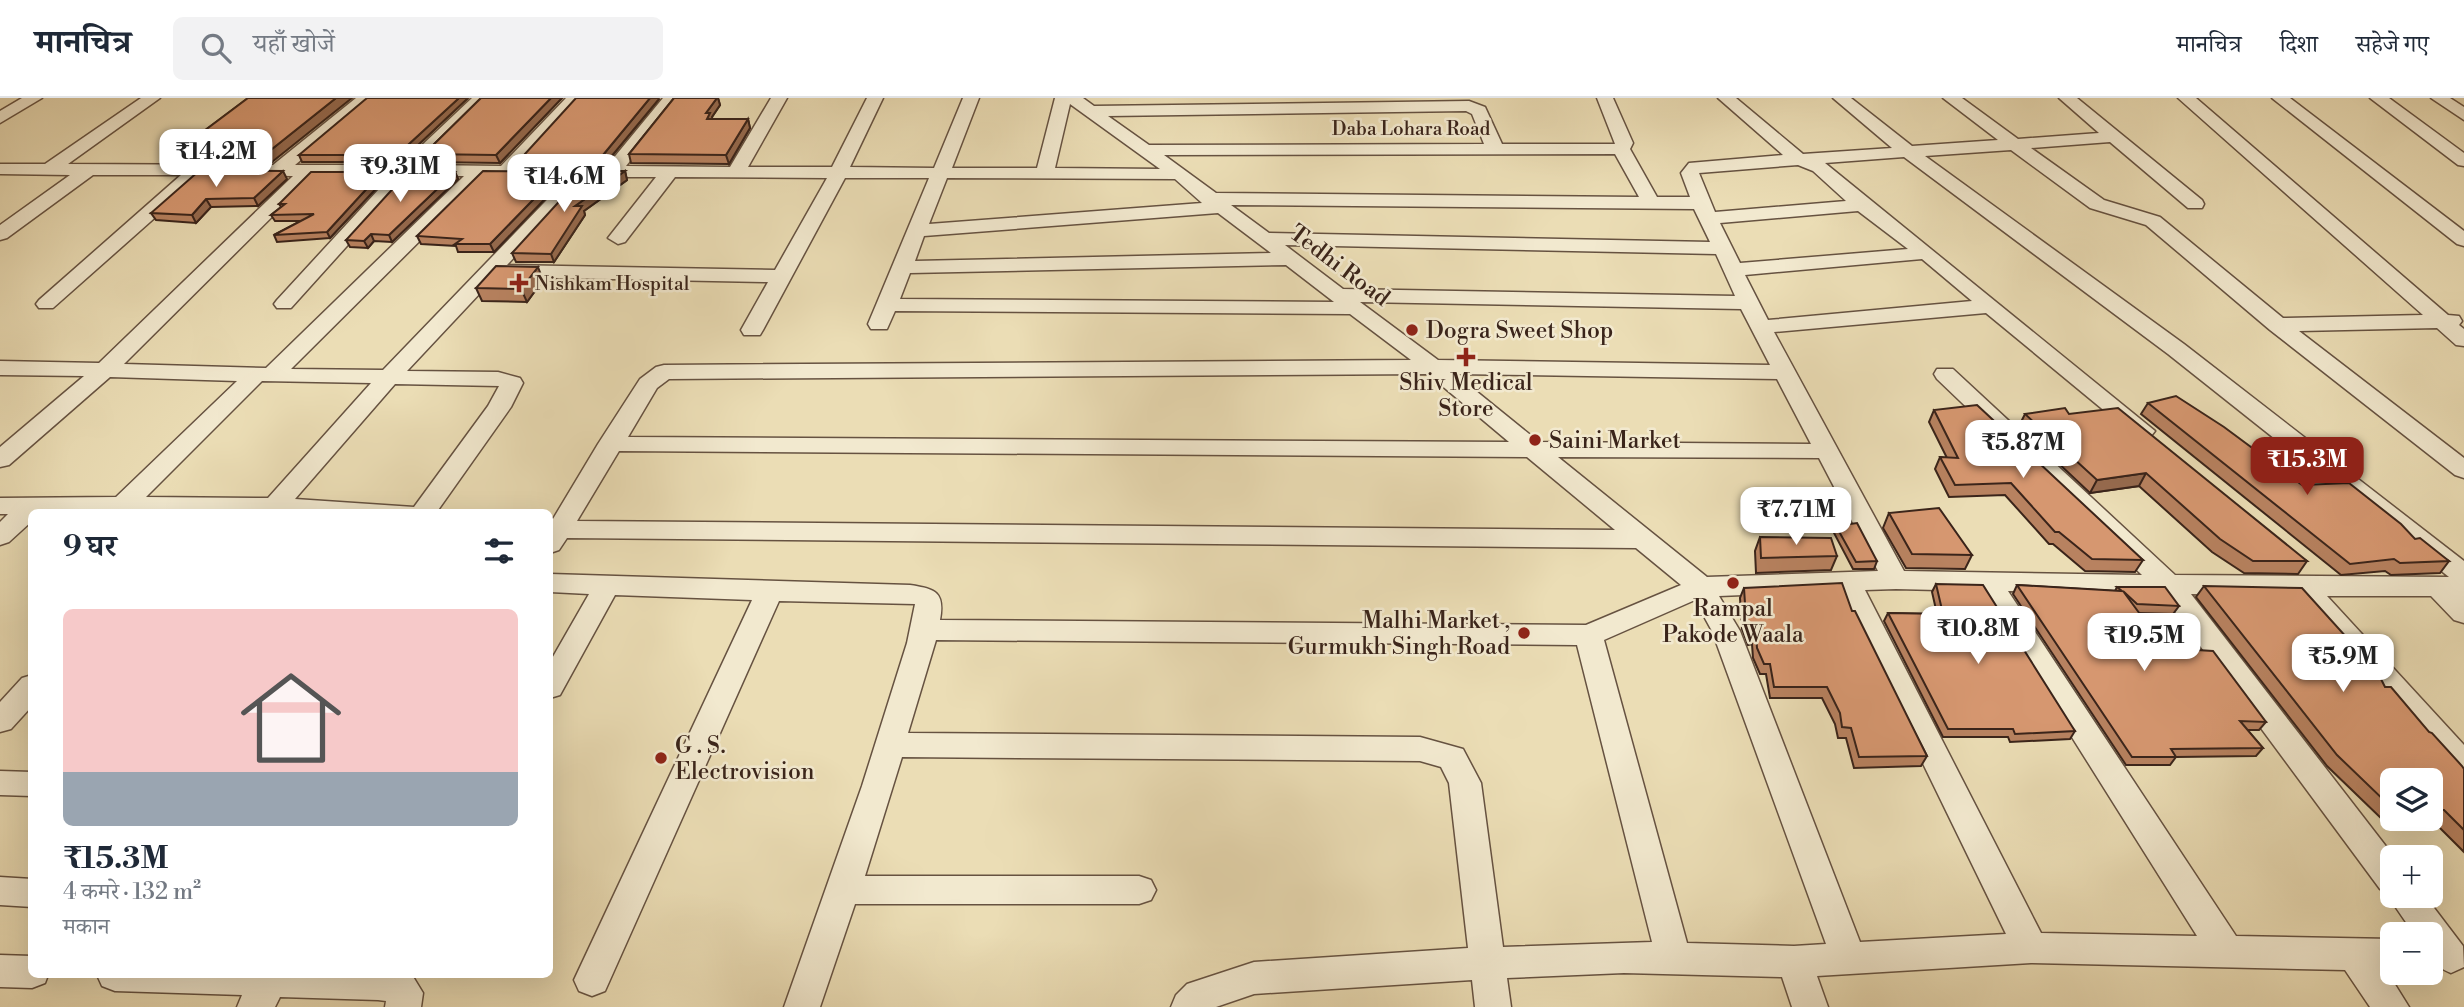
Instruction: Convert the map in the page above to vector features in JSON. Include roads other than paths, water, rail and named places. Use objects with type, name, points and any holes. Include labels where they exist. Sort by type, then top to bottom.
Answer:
[{"type":"street","points":[[0,118],[34,98]]},
{"type":"street","points":[[49,169],[152,98]]},
{"type":"street","points":[[279,169],[366,98]]},
{"type":"street","points":[[284,304],[406,170],[481,98]]},
{"type":"street","points":[[506,171],[575,98]]},
{"type":"street","points":[[612,171],[672,98]]},
{"type":"street","points":[[736,172],[779,98]]},
{"type":"street","points":[[752,330],[838,174],[875,98]]},
{"type":"street","points":[[971,98],[882,314],[1345,301],[1748,303]]},
{"type":"street","points":[[1045,173],[1063,98]]},
{"type":"street","name":"Tedhi Road","points":[[1072,98],[1179,174],[1433,368],[1701,587]]},
{"type":"street","points":[[1605,98],[1624,143],[1621,149],[1651,202]]},
{"type":"street","points":[[1726,98],[1797,158],[1819,167],[1862,205],[1926,253],[2157,442]]},
{"type":"street","points":[[1841,98],[1907,151],[2176,349],[2464,575]]},
{"type":"street","points":[[1951,98],[2109,211],[2138,214],[2153,221],[2278,325],[2464,470]]},
{"type":"street","points":[[2067,98],[2195,204]]},
{"type":"street","points":[[2186,98],[2464,340]]},
{"type":"street","points":[[2280,98],[2464,240]]},
{"type":"street","points":[[2378,98],[2464,161]]},
{"type":"street","points":[[2439,98],[2464,115]]},
{"type":"street","points":[[1090,111],[1469,106],[1479,111],[1495,149]]},
{"type":"street","points":[[1705,211],[1690,173],[1695,167],[2114,137]]},
{"type":"street","name":"Daba Lohara Road","points":[[1145,150],[1621,149]]},
{"type":"street","points":[[158,169],[178,153]]},
{"type":"street","points":[[0,234],[91,168]]},
{"type":"street","points":[[0,169],[1179,174]]},
{"type":"street","points":[[46,304],[199,169]]},
{"type":"street","points":[[0,460],[104,370],[309,170]]},
{"type":"street","points":[[122,505],[481,170]]},
{"type":"street","points":[[275,506],[387,379],[584,172]]},
{"type":"street","points":[[618,238],[670,172]]},
{"type":"street","points":[[916,231],[1214,203],[1701,202],[1748,303],[1896,580]]},
{"type":"street","points":[[1705,211],[1862,205]]},
{"type":"street","points":[[1262,239],[1723,248]]},
{"type":"street","points":[[1733,270],[1926,253]]},
{"type":"street","points":[[902,267],[1289,259]]},
{"type":"street","points":[[490,270],[780,276]]},
{"type":"street","points":[[1761,327],[1990,306]]},
{"type":"street","points":[[2278,325],[2464,321]]},
{"type":"street","points":[[554,536],[648,384],[655,377],[675,371],[1433,368],[1784,372]]},
{"type":"street","points":[[5,372],[104,370],[387,379],[498,379],[512,383],[499,407],[426,509]]},
{"type":"street","points":[[1945,374],[2169,585],[2380,863]]},
{"type":"street","points":[[610,444],[1827,451]]},
{"type":"street","points":[[0,506],[275,506],[331,509]]},
{"type":"street","points":[[0,536],[31,506]]},
{"type":"street","points":[[554,536],[1642,539]]},
{"type":"street","points":[[2303,574],[2464,766]]},
{"type":"street","points":[[924,630],[1589,635],[1701,587],[1896,580],[2169,585],[2303,574],[2334,587],[2451,586],[2464,613]]},
{"type":"street","points":[[553,583],[923,596],[929,602],[924,630],[890,745],[844,890],[802,1007]]},
{"type":"street","points":[[1848,583],[2031,948]]},
{"type":"street","points":[[1989,583],[2225,950]]},
{"type":"street","points":[[553,682],[607,586]]},
{"type":"street","points":[[1701,587],[1726,631],[1848,958]]},
{"type":"street","points":[[592,980],[770,591]]},
{"type":"street","points":[[1589,635],[1674,958]]},
{"type":"street","points":[[0,721],[28,690]]},
{"type":"street","points":[[890,745],[1392,749],[1437,752],[1452,758],[1465,783],[1493,1007]]},
{"type":"street","points":[[0,783],[28,784]]},
{"type":"street","points":[[844,890],[1139,890]]},
{"type":"street","points":[[0,891],[28,893]]},
{"type":"street","points":[[2414,908],[2449,957]]},
{"type":"street","points":[[1189,1007],[1200,996],[1254,978],[1624,957],[1794,962],[2031,948],[2380,955]]},
{"type":"street","points":[[2354,954],[2391,1007]]},
{"type":"street","points":[[1794,962],[1810,1007]]},
{"type":"street","points":[[0,971],[28,972]]},
{"type":"street","points":[[201,978],[263,994],[388,989]]},
{"type":"place","name":"Nishkam Hospital","points":[[519,283]]},
{"type":"place","name":"Dogra Sweet Shop","points":[[1412,330]]},
{"type":"place","name":"Shiv Medical Store","points":[[1466,357]]},
{"type":"place","name":"Saini Market","points":[[1535,440]]},
{"type":"place","name":"Rampal Pakode Waala","points":[[1733,583]]},
{"type":"place","name":"Malhi Market , Gurmukh Singh Road","points":[[1524,633]]},
{"type":"place","name":"G . S. Electrovision","points":[[661,758]]}]
